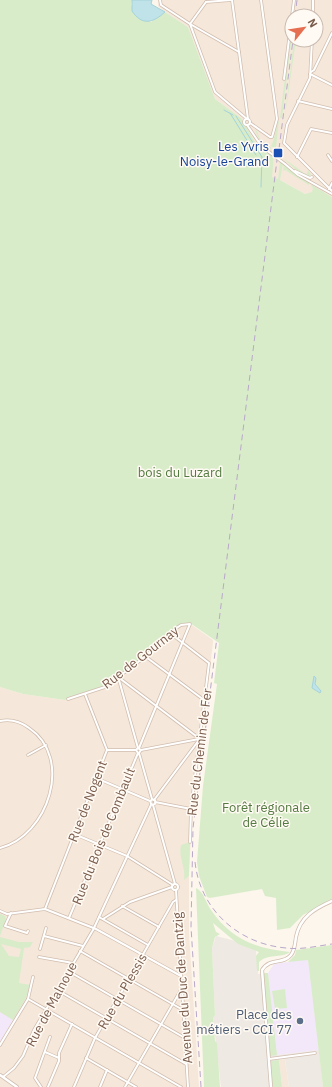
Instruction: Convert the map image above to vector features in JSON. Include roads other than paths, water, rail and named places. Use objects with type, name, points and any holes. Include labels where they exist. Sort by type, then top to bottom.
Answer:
[{"type":"street","points":[[160,0],[161,5],[190,24],[239,52]]},
{"type":"street","points":[[190,24],[206,1],[232,0],[246,120],[249,124],[272,137],[277,119],[261,0]]},
{"type":"street","points":[[284,79],[294,0]]},
{"type":"street","points":[[190,24],[215,92],[246,120],[251,131],[263,147],[292,170],[332,192]]},
{"type":"street","points":[[329,190],[284,143],[287,125],[311,73],[314,70],[332,34]]},
{"type":"street","points":[[311,73],[312,48]]},
{"type":"street","points":[[311,73],[332,85]]},
{"type":"street","points":[[298,101],[332,110]]},
{"type":"street","points":[[251,131],[258,128]]},
{"type":"street","points":[[297,157],[310,130],[313,129],[332,133]]},
{"type":"street","points":[[328,155],[332,161]]},
{"type":"street","points":[[292,170],[310,178],[314,176]]},
{"type":"street","points":[[312,182],[314,176]]},
{"type":"street","points":[[316,184],[319,183],[320,180]]},
{"type":"street","points":[[329,190],[332,183]]},
{"type":"street","name":"Rue de Gournay","points":[[68,699],[105,687],[119,678],[146,656],[170,633],[181,625],[190,625]]},
{"type":"street","name":"Rue du Bois de Combault","points":[[69,918],[190,625]]},
{"type":"street","points":[[170,633],[183,643]]},
{"type":"street","name":"Rue du Chemin de Fer","points":[[183,643],[209,663],[191,809],[190,842]]},
{"type":"street","points":[[146,656],[204,700]]},
{"type":"street","points":[[119,678],[200,739]]},
{"type":"street","points":[[119,678],[153,802],[173,886]]},
{"type":"street","name":"Rue de Nogent","points":[[45,909],[107,750],[85,693]]},
{"type":"street","points":[[0,721],[12,720],[26,725],[39,735],[46,745],[52,761],[53,777],[44,808],[35,824],[21,839],[0,848]]},
{"type":"street","points":[[107,750],[139,750],[200,739]]},
{"type":"street","name":"Rue du Bois de Combault","points":[[94,928],[153,802],[200,739]]},
{"type":"street","points":[[28,755],[46,745]]},
{"type":"street","points":[[96,778],[153,802],[191,809]]},
{"type":"street","points":[[74,834],[127,856],[173,886],[176,890]]},
{"type":"street","points":[[102,919],[122,906],[143,896],[173,886]]},
{"type":"street","name":"Avenue du Duc de Dantzig","points":[[173,886],[178,886],[176,890],[176,900],[188,1087]]},
{"type":"street","name":"Rue du Plessis","points":[[74,1087],[95,1038],[142,955],[176,900]]},
{"type":"street","points":[[271,1087],[262,973],[268,963],[288,958],[294,948],[298,927],[304,918],[311,912],[332,901]]},
{"type":"street","points":[[122,906],[159,927]]},
{"type":"street","points":[[0,911],[6,914],[45,909],[94,928],[181,976]]},
{"type":"street","points":[[11,913],[5,926],[27,933],[28,931]]},
{"type":"street","points":[[6,914],[8,920]]},
{"type":"street","points":[[99,917],[148,945]]},
{"type":"street","points":[[40,949],[46,928]]},
{"type":"street","name":"Rue de Malnoue","points":[[2,1076],[14,1068],[24,1056],[32,1036],[46,1010],[82,946],[94,928]]},
{"type":"street","points":[[44,936],[82,946]]},
{"type":"street","points":[[80,951],[171,1005],[183,1010]]},
{"type":"street","points":[[39,957],[73,963]]},
{"type":"street","points":[[68,971],[185,1038]]},
{"type":"street","points":[[0,1045],[28,999],[33,977]]},
{"type":"street","points":[[124,1087],[182,988]]},
{"type":"street","points":[[57,990],[187,1064]]},
{"type":"street","points":[[28,999],[181,1087]]},
{"type":"street","points":[[48,1087],[59,1058],[59,1053],[72,1024]]},
{"type":"street","points":[[41,1087],[34,1078],[50,1037]]},
{"type":"street","points":[[45,1052],[59,1058]]},
{"type":"street","points":[[268,1059],[315,1053]]},
{"type":"street","points":[[86,1058],[136,1087]]},
{"type":"street","points":[[100,1087],[107,1070]]},
{"type":"street","points":[[2,1076],[17,1087]]},
{"type":"water","points":[[132,0],[152,0],[151,4],[165,12],[156,19],[144,21],[136,16],[132,11]]},
{"type":"water","points":[[314,676],[316,678],[315,684],[321,691],[320,693],[312,688]]},
{"type":"waterway","points":[[224,110],[233,115]]},
{"type":"waterway","points":[[230,113],[256,155]]},
{"type":"waterway","points":[[236,116],[262,157],[261,187]]},
{"type":"railway","points":[[296,8],[297,0]]},
{"type":"railway","points":[[279,149],[292,48]]},
{"type":"railway","points":[[201,1087],[191,927],[193,828],[277,160]]},
{"type":"railway","points":[[195,862],[198,879],[205,895],[225,922],[238,932],[253,940],[286,948],[303,948],[332,944]]},
{"type":"place","name":"Les Yvris Noisy-le-Grand","points":[[278,153]]},
{"type":"place","name":"Place des métiers - CCI 77","points":[[300,1021]]},
{"type":"park label","name":"bois du Luzard","points":[[180,472]]},
{"type":"park label","name":"Forêt régionale de Célie","points":[[266,814]]}]
